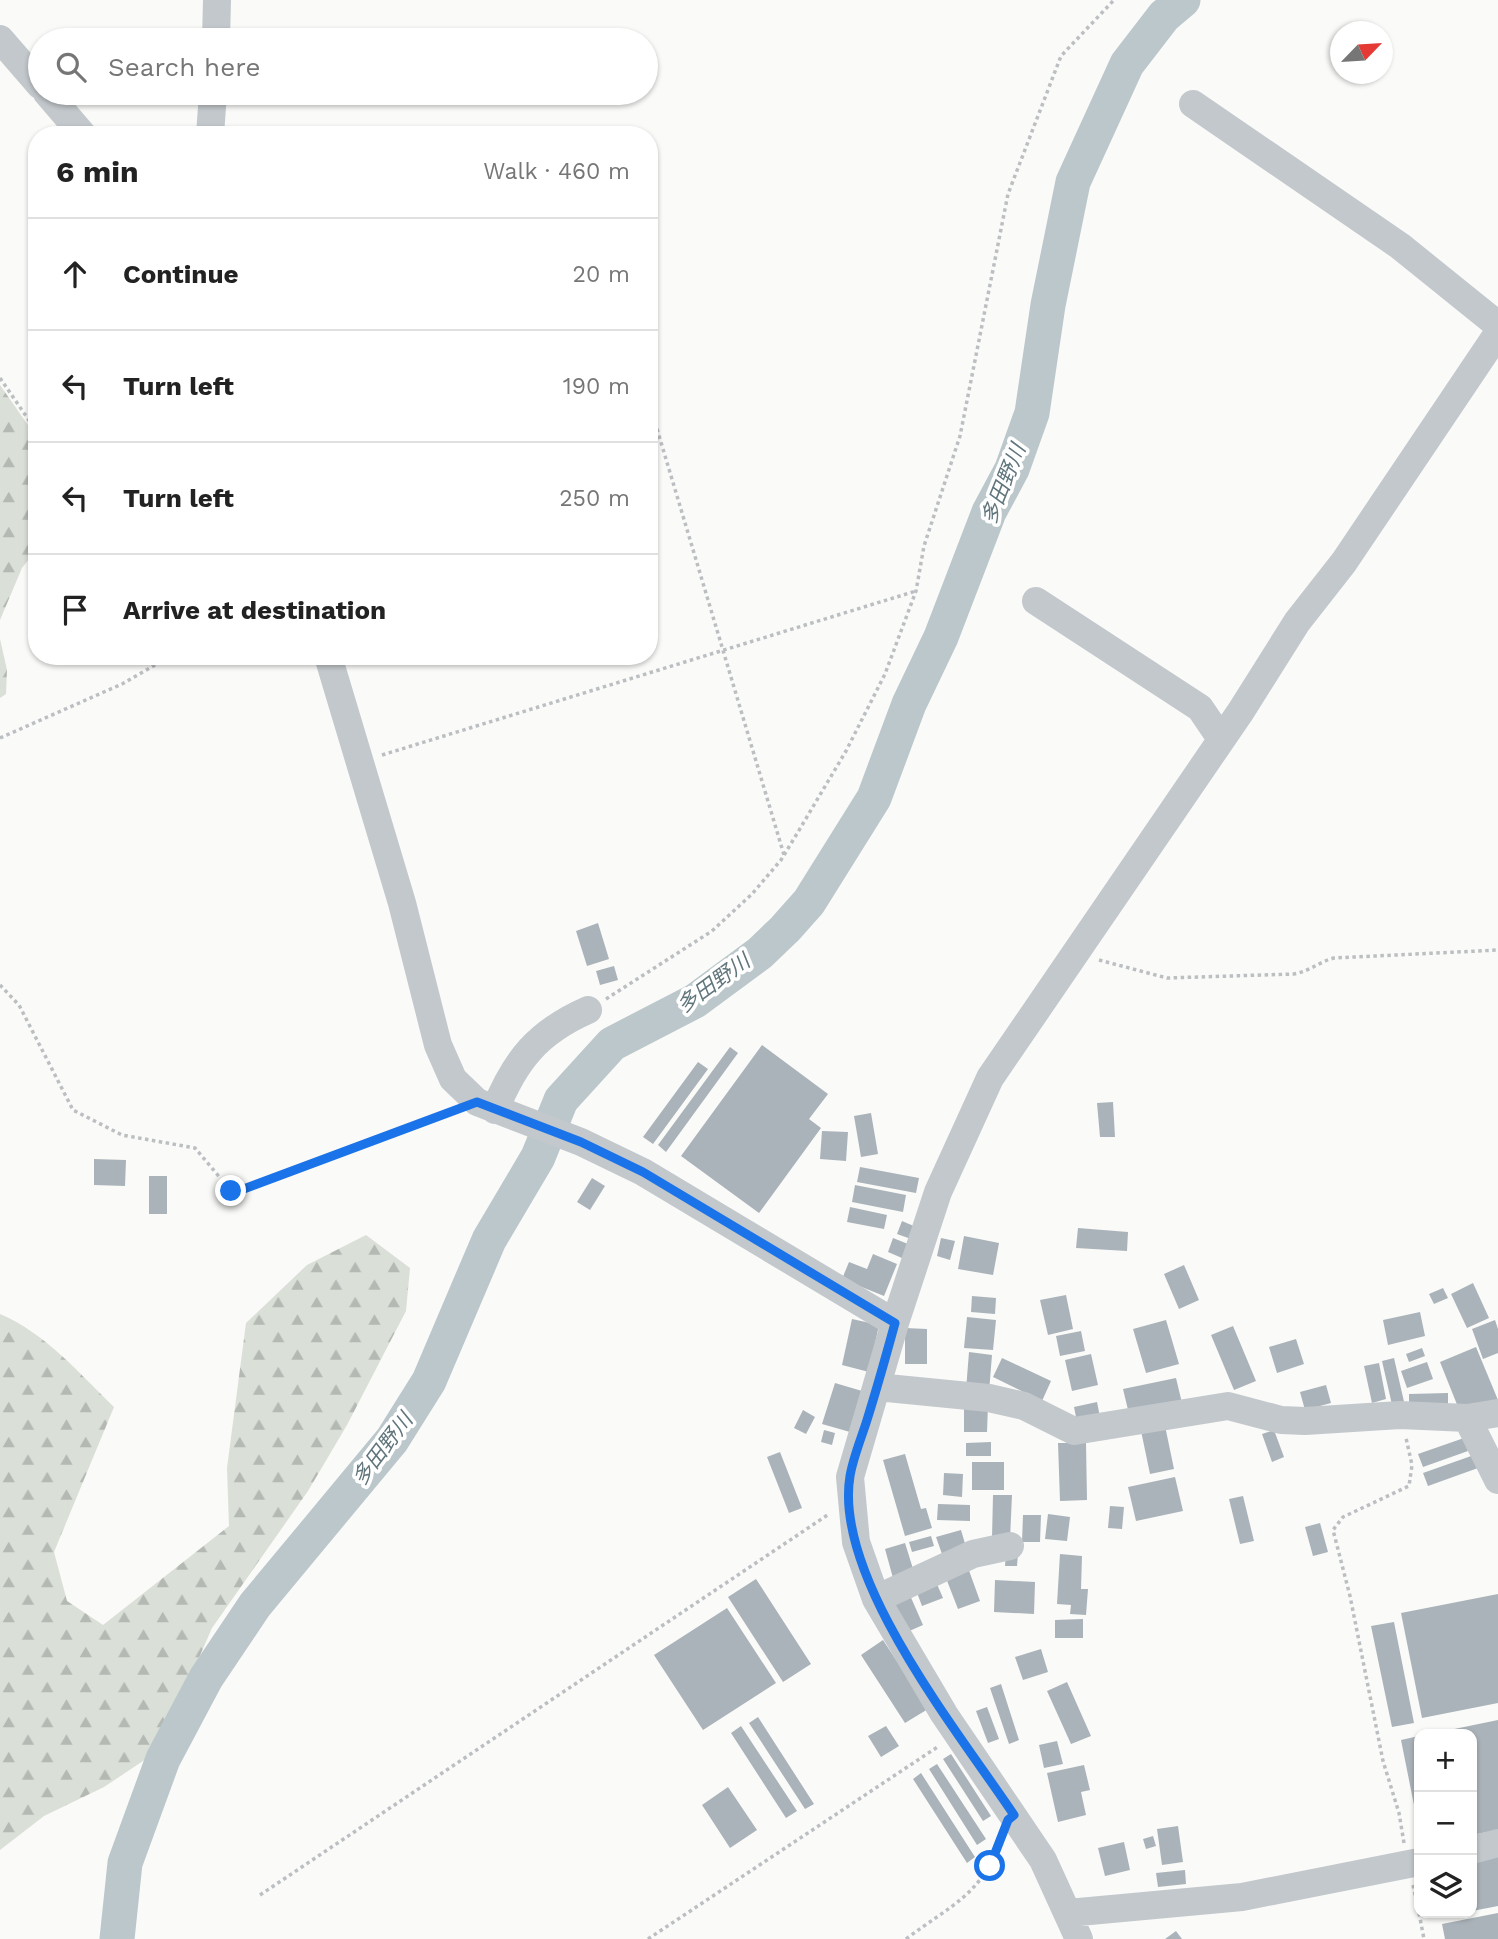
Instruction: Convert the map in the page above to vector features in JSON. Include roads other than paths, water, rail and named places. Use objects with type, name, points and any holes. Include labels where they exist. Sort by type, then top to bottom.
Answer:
[{"type":"street","points":[[216,28],[217,0]]},
{"type":"street","points":[[0,39],[28,71]]},
{"type":"street","points":[[1193,104],[1400,246],[1498,326]]},
{"type":"street","points":[[57,105],[75,126]]},
{"type":"street","points":[[211,126],[213,105]]},
{"type":"street","points":[[1079,1939],[1043,1860],[958,1734],[876,1599],[856,1542],[850,1477],[895,1323],[938,1192],[990,1078],[1221,739],[1297,622],[1344,562],[1498,333]]},
{"type":"street","points":[[1037,601],[1200,708],[1221,739]]},
{"type":"street","points":[[331,665],[402,903],[438,1045],[453,1079],[493,1109],[581,1142],[643,1172],[895,1323]]},
{"type":"street","points":[[493,1109],[522,1056],[552,1030],[588,1010]]},
{"type":"street","points":[[877,1387],[989,1398],[1024,1406],[1074,1431],[1228,1406],[1282,1420],[1305,1421],[1400,1415],[1467,1418],[1498,1413]]},
{"type":"street","points":[[1467,1418],[1498,1480]]},
{"type":"street","points":[[876,1599],[973,1555],[1010,1546]]},
{"type":"street","points":[[1477,1849],[1498,1843]]},
{"type":"street","points":[[1068,1913],[1242,1897],[1414,1863]]},
{"type":"waterway","name":"多田野川","points":[[117,1939],[125,1863],[163,1759],[206,1678],[255,1605],[392,1440],[429,1381],[489,1240],[538,1157],[561,1100],[612,1044],[695,1001],[760,953],[785,929],[809,902],[874,798],[909,704],[941,637],[989,512],[1012,469],[1032,413],[1048,305],[1073,182],[1127,64],[1164,16],[1183,0]]}]
